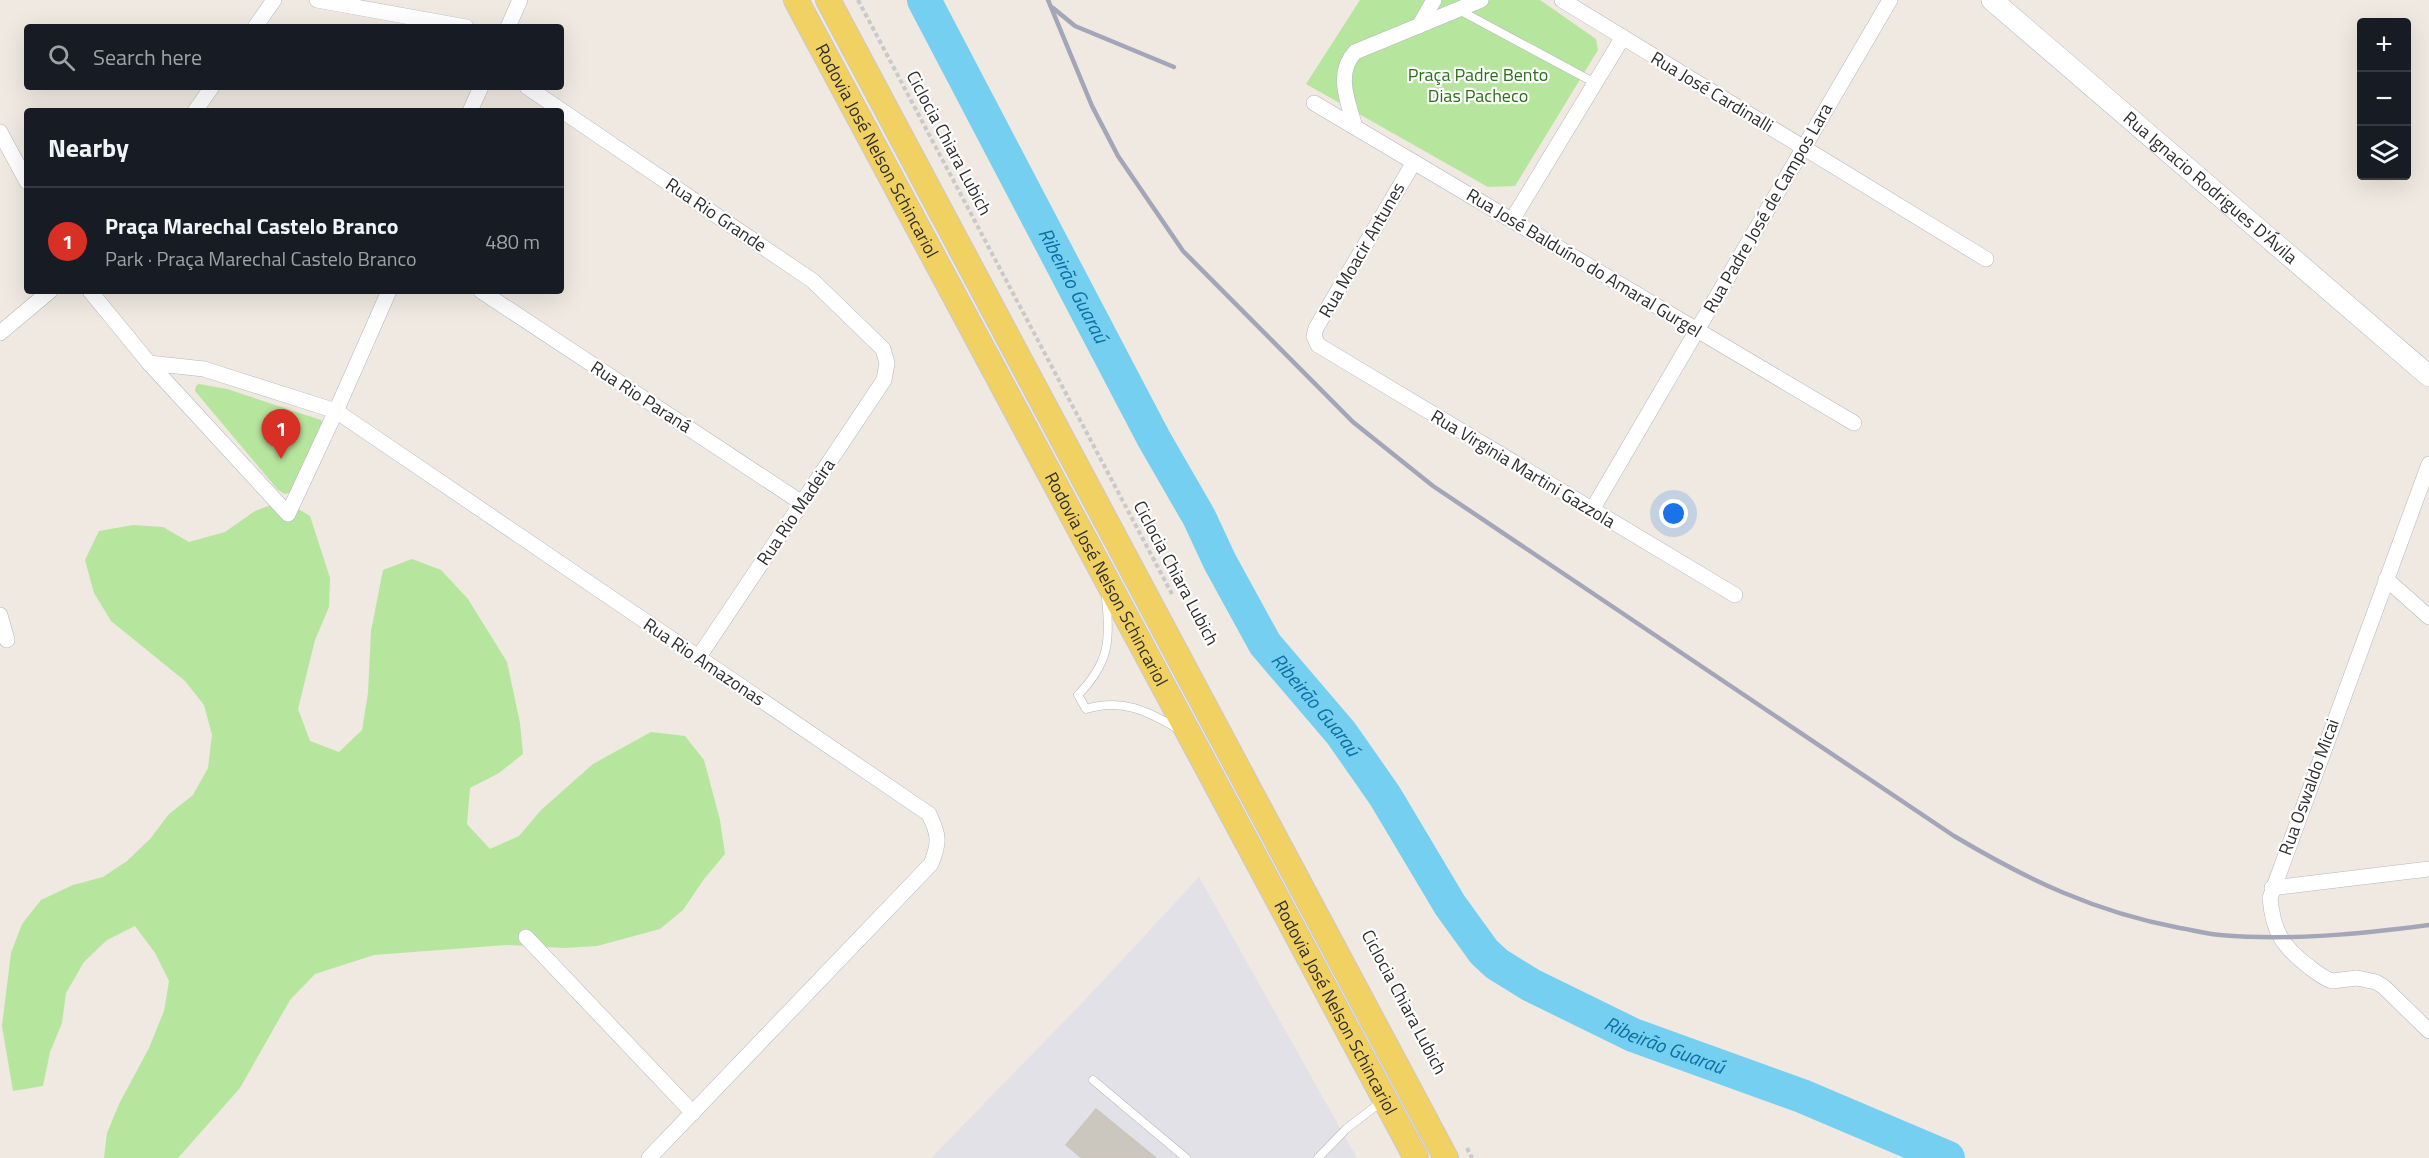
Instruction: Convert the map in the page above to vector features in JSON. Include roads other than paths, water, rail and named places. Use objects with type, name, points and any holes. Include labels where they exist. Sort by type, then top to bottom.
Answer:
[{"type":"main road","name":"Rodovia José Nelson Schincariol","points":[[796,0],[1416,1158]]},
{"type":"main road","name":"Rodovia José Nelson Schincariol","points":[[828,0],[1446,1158]]},
{"type":"street","points":[[257,24],[274,0]]},
{"type":"street","points":[[316,0],[449,24]]},
{"type":"street","points":[[509,24],[520,0]]},
{"type":"street","points":[[1419,26],[1434,0]]},
{"type":"street","points":[[1355,127],[1343,75],[1348,61],[1355,52],[1481,0]]},
{"type":"street","name":"Rua José Cardinalli","points":[[1562,0],[1986,259]]},
{"type":"street","name":"Rua Padre José de Campos Lara","points":[[1592,510],[1890,0]]},
{"type":"street","name":"Rua Ignacio Rodrigues D'Ávila","points":[[1992,0],[2427,372]]},
{"type":"street","points":[[1512,220],[1623,37]]},
{"type":"street","points":[[197,108],[210,90]]},
{"type":"street","points":[[471,108],[480,90]]},
{"type":"street","name":"Rua Rio Grande","points":[[531,90],[558,108]]},
{"type":"street","name":"Rua José Balduíno do Amaral Gurgel","points":[[1314,103],[1854,423]]},
{"type":"street","name":"Rua Rio Grande","points":[[564,112],[813,281],[883,349],[887,363]]},
{"type":"street","points":[[0,132],[24,176]]},
{"type":"street","name":"Rua Moacir Antunes","points":[[1314,340],[1316,328],[1414,162]]},
{"type":"street","points":[[0,333],[47,294]]},
{"type":"street","points":[[92,294],[149,363],[288,514],[388,294]]},
{"type":"street","name":"Rua Rio Paraná","points":[[485,294],[802,503]]},
{"type":"street","name":"Rua Virginia Martini Gazzola","points":[[1314,340],[1322,349],[1735,595]]},
{"type":"street","name":"Rua Rio Amazonas","points":[[149,363],[204,369],[336,411],[929,814],[936,828],[939,845],[931,864],[650,1158]]},
{"type":"street","name":"Rua Rio Madeira","points":[[698,658],[884,380],[887,363]]},
{"type":"street","name":"Rua Oswaldo Micai","points":[[2429,464],[2270,898],[2275,929],[2295,955],[2327,980],[2356,978],[2384,987],[2429,1031]]},
{"type":"street","points":[[2386,579],[2429,617]]},
{"type":"street","points":[[0,615],[7,640]]},
{"type":"street","points":[[2272,888],[2429,869]]},
{"type":"street","points":[[526,937],[693,1113]]},
{"type":"lane","points":[[1458,10],[1595,83]]},
{"type":"lane","points":[[1104,578],[1108,645],[1101,667],[1078,695],[1086,708],[1107,704],[1130,706],[1151,714],[1189,736]]},
{"type":"lane","points":[[1093,1080],[1186,1158]]},
{"type":"lane","points":[[1318,1158],[1346,1129],[1384,1099]]},
{"type":"waterway","name":"Ribeirão Guaraú","points":[[924,0],[1154,439],[1199,517],[1220,562],[1265,644],[1341,733],[1385,796],[1450,905],[1484,952],[1497,964],[1531,985],[1633,1035],[1802,1096],[1948,1158]]},
{"type":"railway","points":[[1048,0],[1092,106],[1118,156],[1183,251],[1353,422],[1433,486],[1954,836],[2009,867],[2063,893],[2119,913],[2205,933],[2246,937],[2299,937],[2429,925]]},
{"type":"railway","points":[[1053,8],[1075,26],[1174,67]]},
{"type":"place","name":"Praça Marechal Castelo Branco","points":[[281,459]]},
{"type":"park label","name":"Praça Padre Bento Dias Pacheco","points":[[1478,85]]}]
